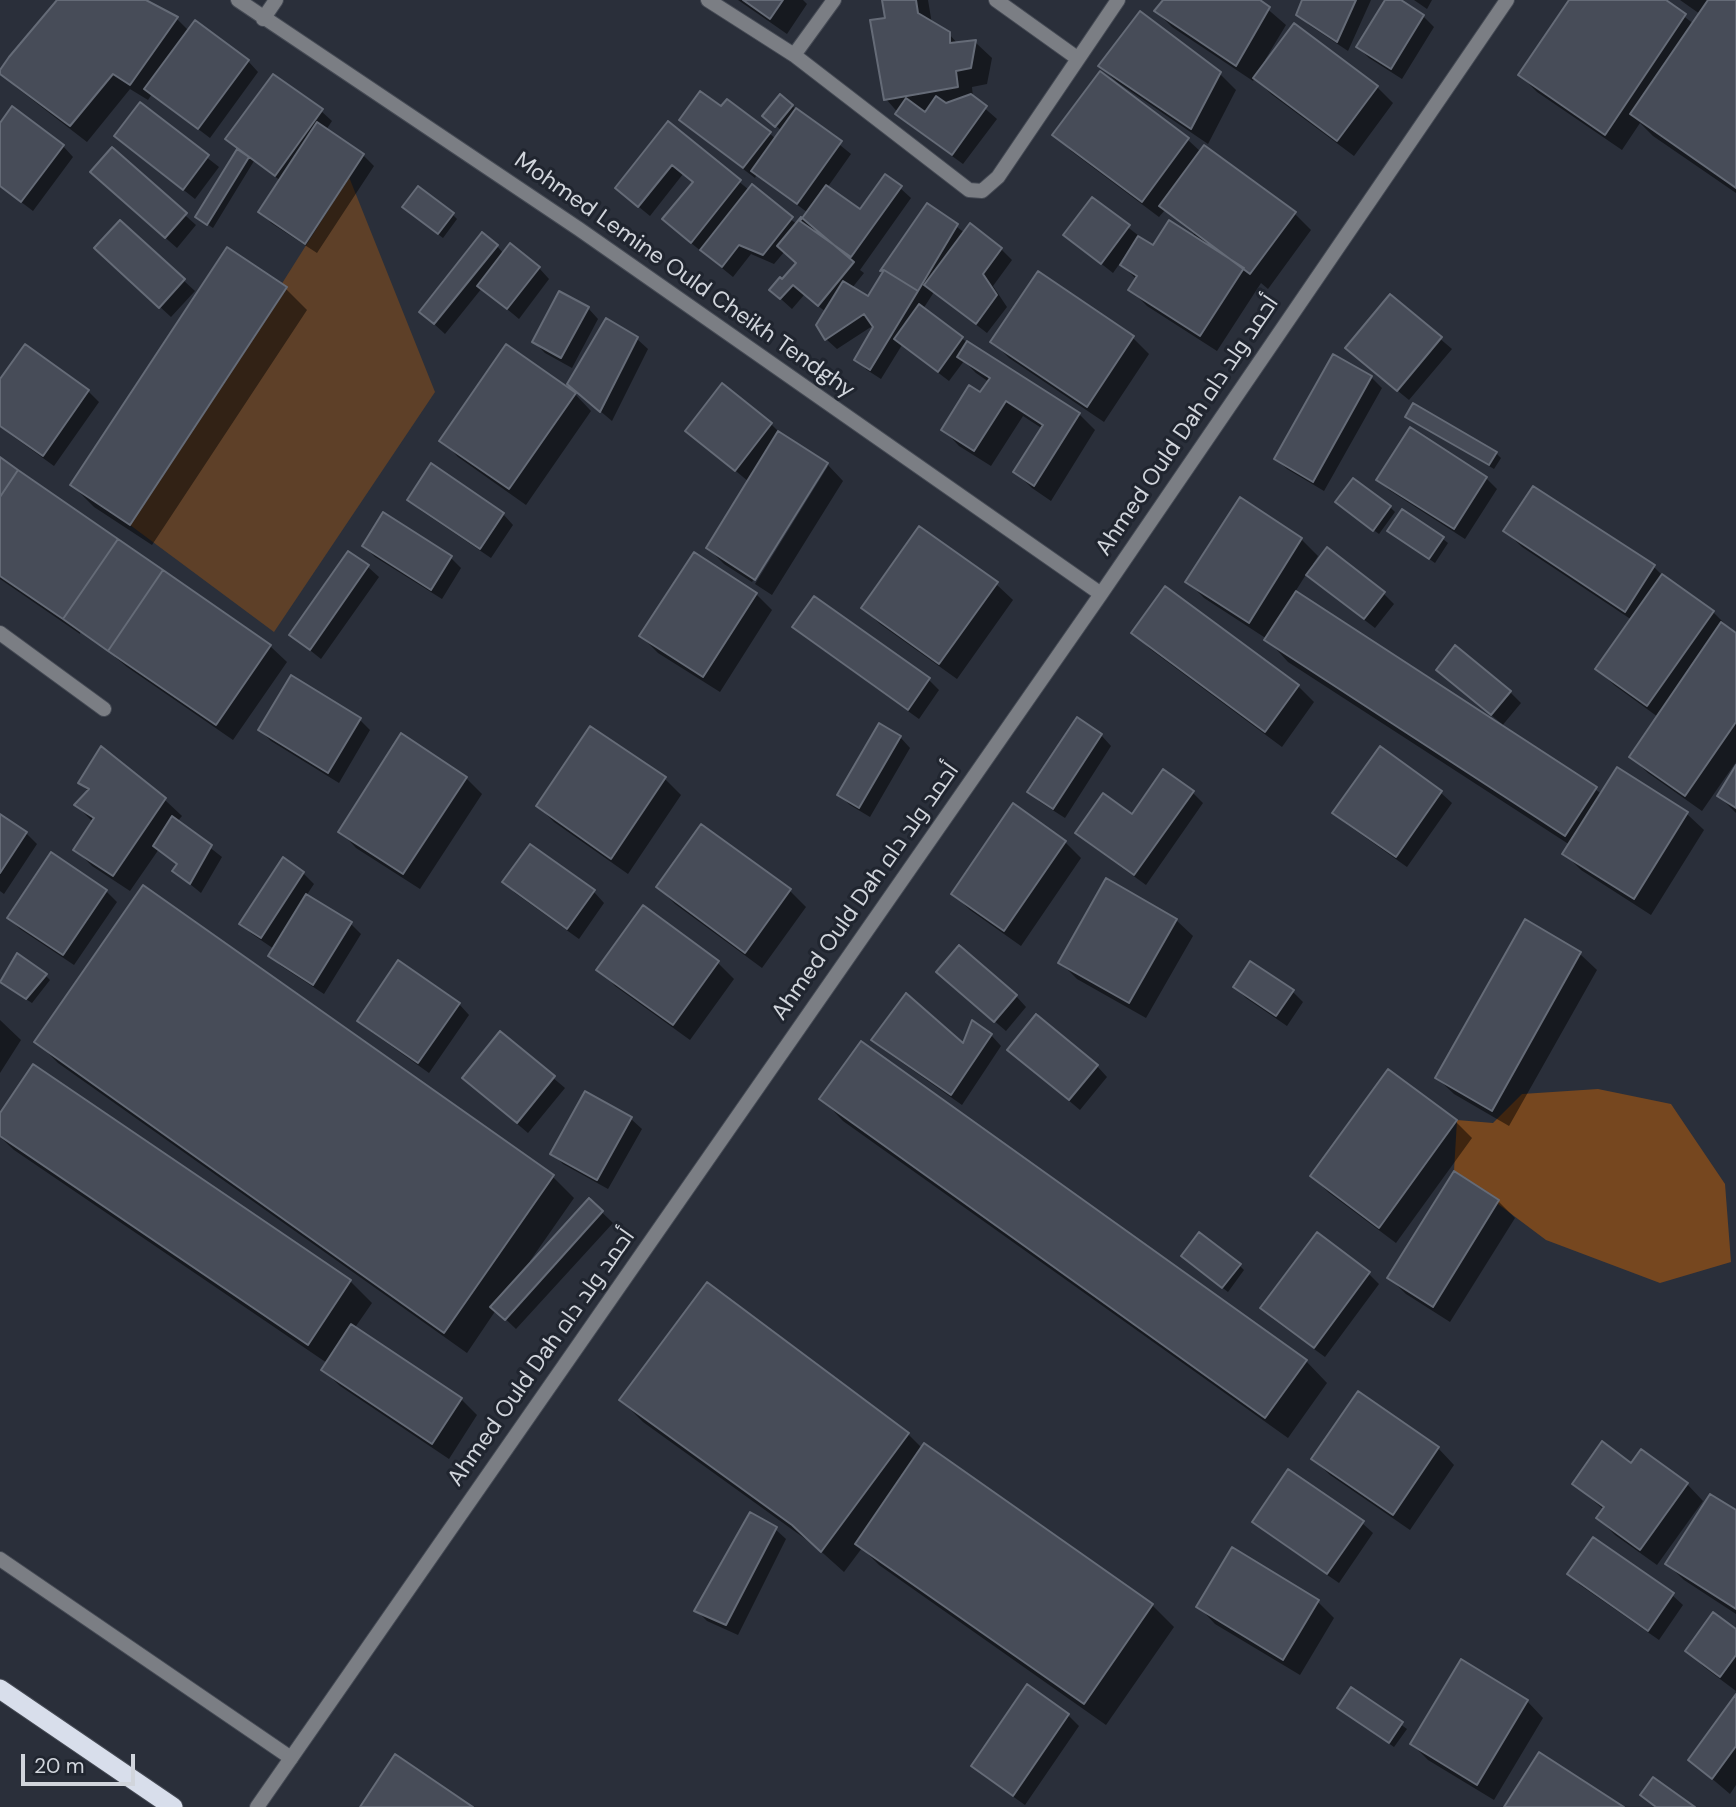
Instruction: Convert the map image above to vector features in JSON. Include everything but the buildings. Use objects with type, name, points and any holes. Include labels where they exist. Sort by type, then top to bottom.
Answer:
[{"type":"highway","points":[[0,1689],[173,1807]]},
{"type":"street","name":"Mohmed Lemine Ould Cheikh Tendghy","points":[[238,0],[579,229],[1101,594]]},
{"type":"street","points":[[263,19],[276,0]]},
{"type":"street","points":[[708,0],[794,55],[969,190],[982,191],[998,177],[1118,0]]},
{"type":"street","points":[[794,55],[834,0]]},
{"type":"street","points":[[996,0],[1077,58]]},
{"type":"street","name":"Ahmed Ould Dah أحمد ولد داه","points":[[257,1807],[1101,594],[1507,0]]},
{"type":"street","points":[[0,633],[104,709]]},
{"type":"street","points":[[0,1559],[291,1758]]},
{"type":"shaded area","points":[[349,177],[435,392],[274,632],[130,525]]},
{"type":"shaded area","points":[[1598,1089],[1671,1104],[1725,1184],[1731,1262],[1660,1283],[1546,1240],[1454,1171],[1457,1120],[1493,1123],[1522,1094]]}]
